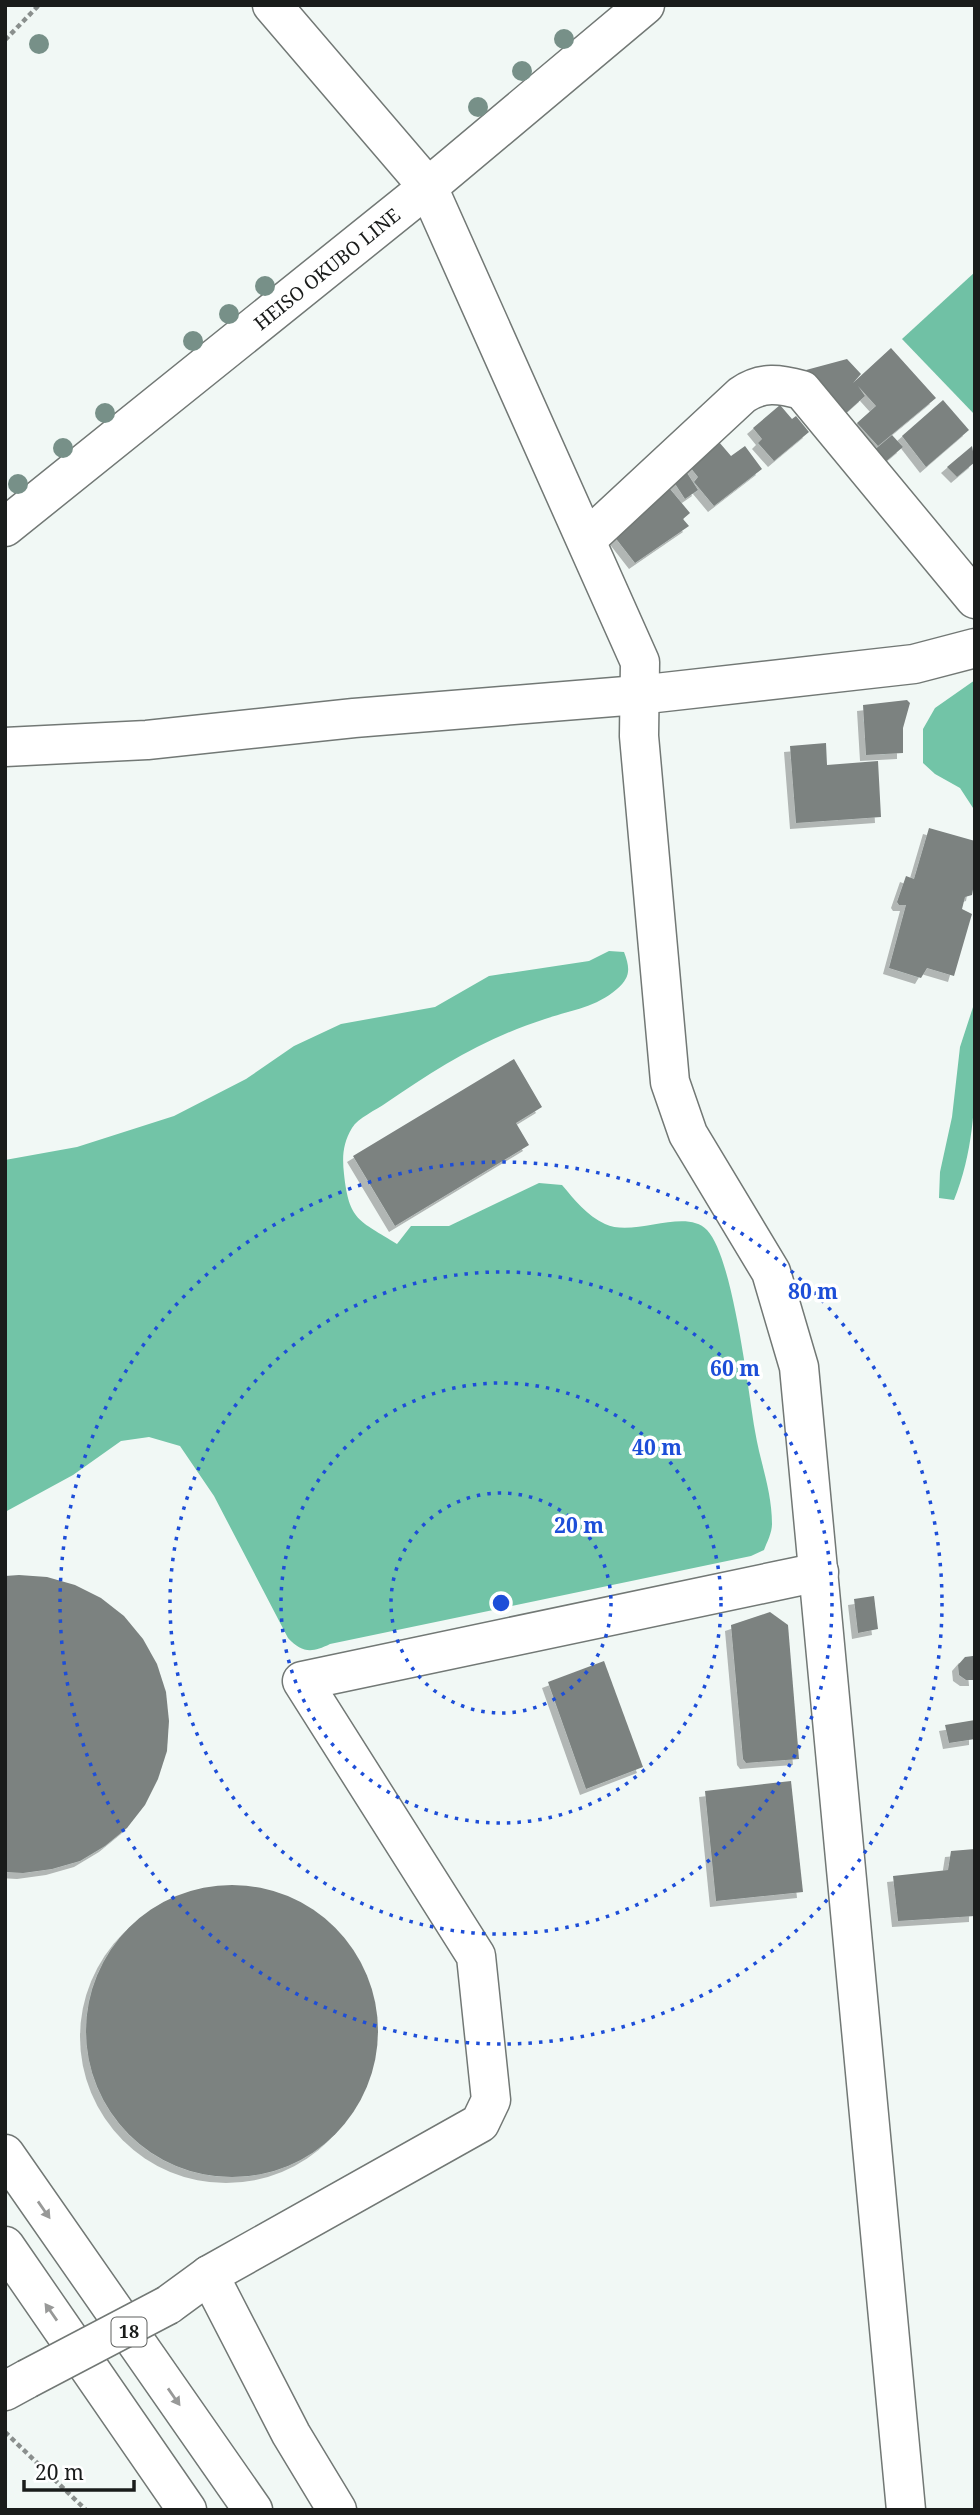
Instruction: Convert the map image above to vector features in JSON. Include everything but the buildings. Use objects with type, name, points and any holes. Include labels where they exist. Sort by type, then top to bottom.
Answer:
[{"type":"main road","points":[[272,5],[428,187],[640,662],[638,695],[653,921],[670,1082],[688,1134],[771,1272],[799,1367],[906,2510]]},
{"type":"main road","name":"HEISO OKUBO LINE","points":[[5,527],[428,187],[645,5]]},
{"type":"main road","points":[[587,539],[742,395],[756,385],[781,384],[802,390],[975,599]]},
{"type":"main road","points":[[5,747],[147,740],[354,718],[638,695],[902,666],[975,649]]},
{"type":"main road","points":[[16,2385],[168,2305],[209,2274],[480,2123],[491,2100],[477,1956],[302,1681],[819,1572]]},
{"type":"main road","name":"18","points":[[5,2154],[253,2510]]},
{"type":"main road","points":[[5,2246],[187,2510]]},
{"type":"main road","points":[[209,2274],[291,2434],[337,2510]]},
{"type":"path","points":[[5,40],[39,5]]},
{"type":"path","points":[[5,2432],[86,2510]]},
{"type":"shaded area","points":[[975,272],[975,415],[902,339]]},
{"type":"shaded area","points":[[975,680],[975,811],[960,788],[935,774],[923,763],[923,729],[935,708]]},
{"type":"shaded area","points":[[609,951],[624,952],[628,968],[625,980],[609,995],[591,1004],[502,1035],[462,1055],[355,1124],[345,1144],[343,1155],[346,1190],[358,1218],[397,1244],[411,1226],[449,1226],[539,1183],[562,1185],[581,1207],[605,1224],[630,1228],[686,1221],[707,1230],[716,1245],[732,1295],[755,1431],[770,1500],[772,1527],[764,1550],[751,1556],[308,1650],[298,1647],[288,1638],[214,1496],[180,1446],[149,1437],[121,1441],[73,1475],[5,1512],[5,1160],[77,1147],[174,1116],[246,1079],[294,1046],[341,1024],[435,1007],[489,976],[589,961]]},
{"type":"shaded area","points":[[975,1001],[974,1102],[968,1151],[954,1200],[939,1198],[940,1172],[952,1117],[960,1047]]}]
